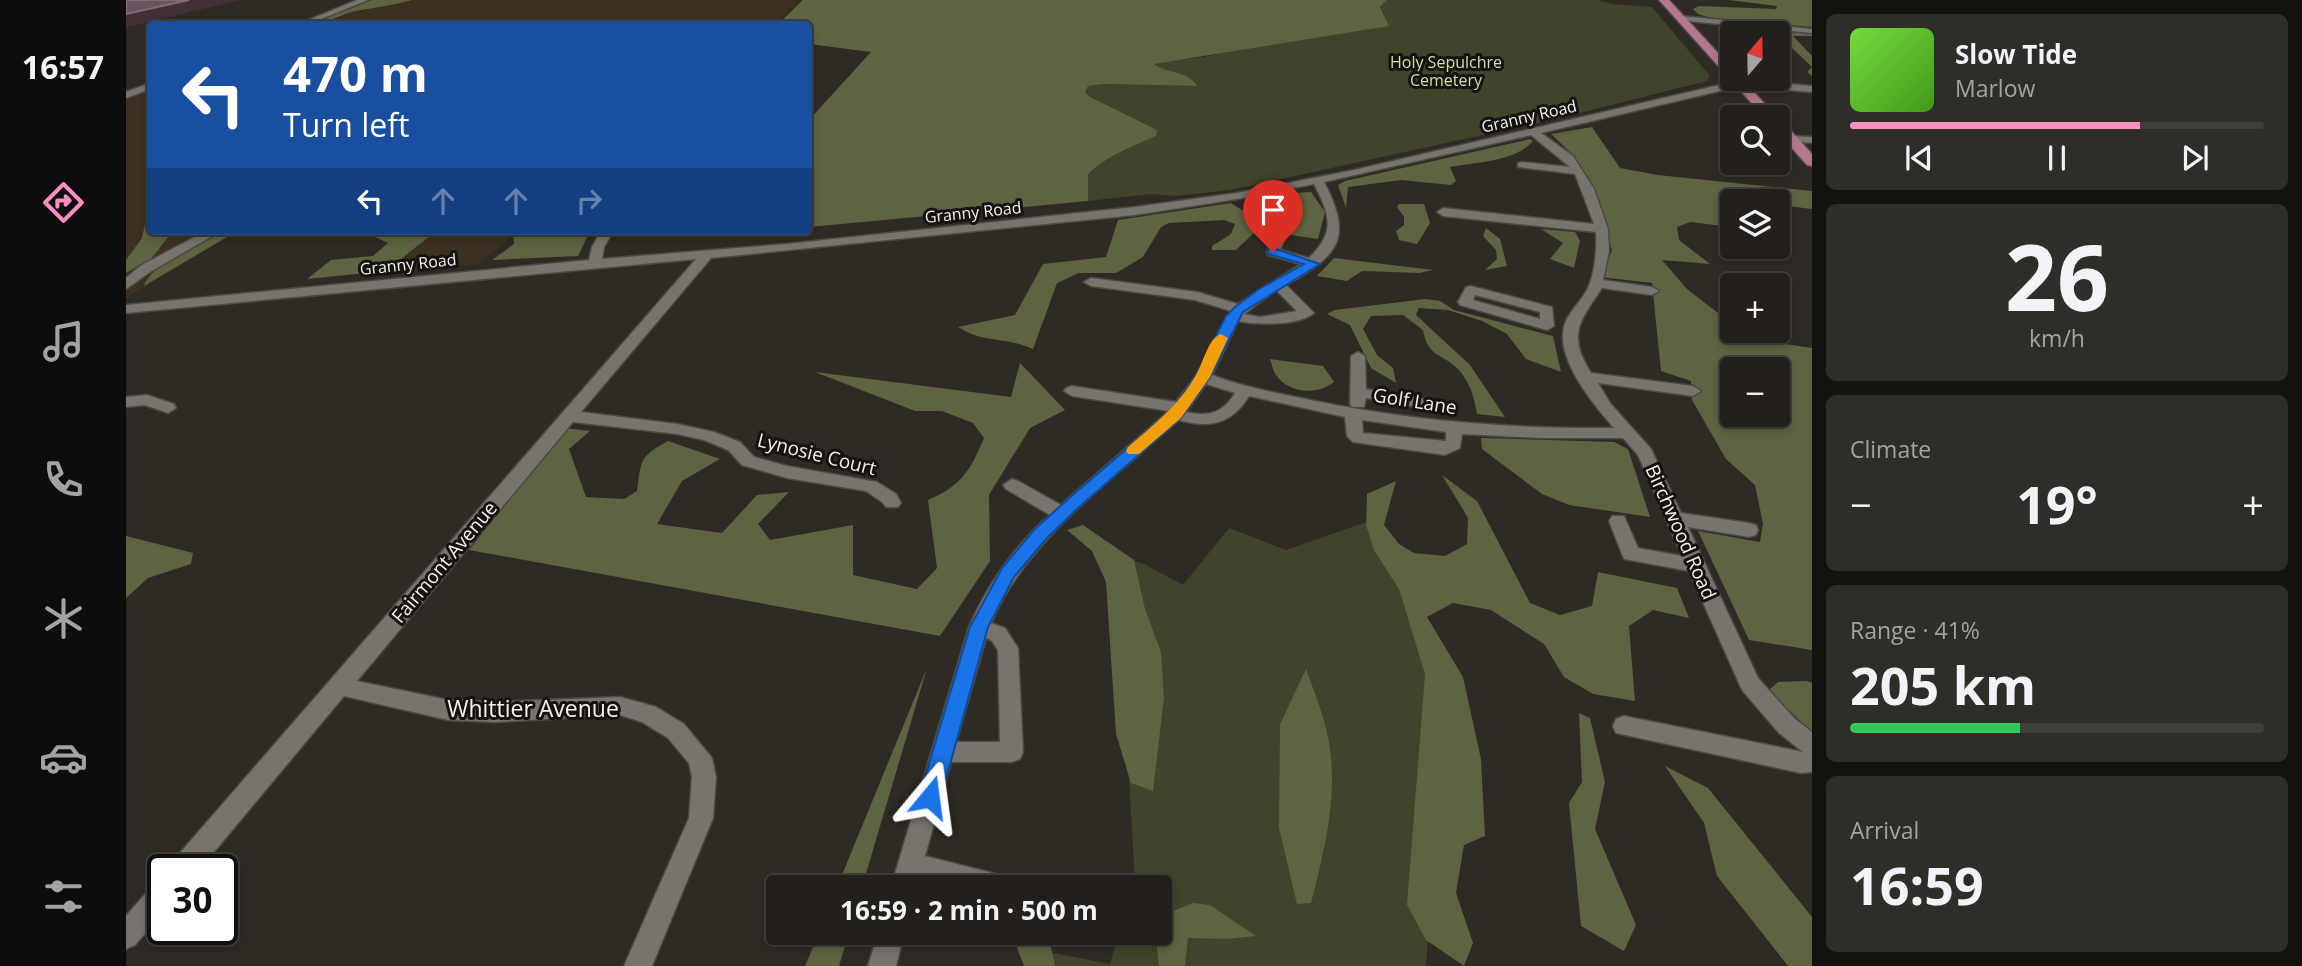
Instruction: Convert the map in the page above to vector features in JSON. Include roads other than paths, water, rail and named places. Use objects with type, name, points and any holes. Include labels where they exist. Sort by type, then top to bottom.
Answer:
[{"type":"main road","points":[[1664,0],[1720,61]]},
{"type":"main road","points":[[1747,91],[1760,105]]},
{"type":"main road","points":[[1790,139],[1812,162]]},
{"type":"street","points":[[310,21],[363,0]]},
{"type":"street","points":[[1681,18],[1812,31]]},
{"type":"street","name":"Granny Road","points":[[126,309],[1071,219],[1237,196],[1535,133],[1720,83]]},
{"type":"street","name":"Granny Road","points":[[1790,86],[1812,89]]},
{"type":"street","points":[[126,95],[147,87]]},
{"type":"street","points":[[1535,133],[1569,158],[1588,190],[1602,229],[1603,251],[1595,284],[1573,321],[1570,333],[1465,302],[1471,290],[1547,310],[1547,326]]},
{"type":"street","points":[[1790,139],[1812,141]]},
{"type":"street","points":[[1522,165],[1579,171]]},
{"type":"street","points":[[907,875],[979,627],[1008,573],[1040,534],[1179,411],[1203,377],[1236,313],[1277,284],[1314,264],[1331,242],[1335,221],[1331,201],[1317,180]]},
{"type":"street","points":[[1443,212],[1602,229]]},
{"type":"street","points":[[126,285],[145,269],[208,235]]},
{"type":"street","points":[[595,263],[598,247],[605,235]]},
{"type":"street","points":[[1279,239],[1273,252],[1314,264]]},
{"type":"street","name":"Fairmont Avenue","points":[[196,854],[707,254]]},
{"type":"street","points":[[1091,282],[1197,296],[1260,321],[1307,313],[1277,284]]},
{"type":"street","points":[[1595,284],[1653,291]]},
{"type":"street","name":"Birchwood Road","points":[[1570,333],[1569,343],[1584,377],[1626,433],[1646,453],[1750,684],[1787,726],[1812,746]]},
{"type":"street","points":[[1358,356],[1355,436],[1445,449],[1454,444],[1454,429]]},
{"type":"street","name":"Golf Lane","points":[[1203,377],[1244,391],[1356,414],[1454,429],[1505,434],[1626,433]]},
{"type":"street","points":[[1584,377],[1693,391]]},
{"type":"street","points":[[1072,391],[1179,411],[1206,422],[1219,419],[1234,408],[1244,391]]},
{"type":"street","points":[[1358,392],[1417,402]]},
{"type":"street","points":[[126,402],[147,400],[168,408]]},
{"type":"street","name":"Lynosie Court","points":[[568,416],[677,429],[708,436],[734,446],[748,461],[798,474],[871,486],[890,498],[891,503]]},
{"type":"street","points":[[1012,485],[1063,514]]},
{"type":"street","points":[[1677,519],[1749,530]]},
{"type":"street","points":[[1618,521],[1631,554],[1696,565]]},
{"type":"street","points":[[943,752],[1012,752],[1008,648],[998,635],[979,627]]},
{"type":"street","name":"Whittier Avenue","points":[[338,686],[448,710],[495,712],[620,706],[648,714],[676,731],[700,758],[704,777],[701,818],[638,966]]},
{"type":"street","points":[[1624,726],[1801,763],[1812,762]]},
{"type":"street","points":[[126,936],[147,912]]},
{"type":"street","points":[[882,966],[888,945]]},
{"type":"park label","name":"Holy Sepulchre Cemetery","points":[[1446,71]]}]
